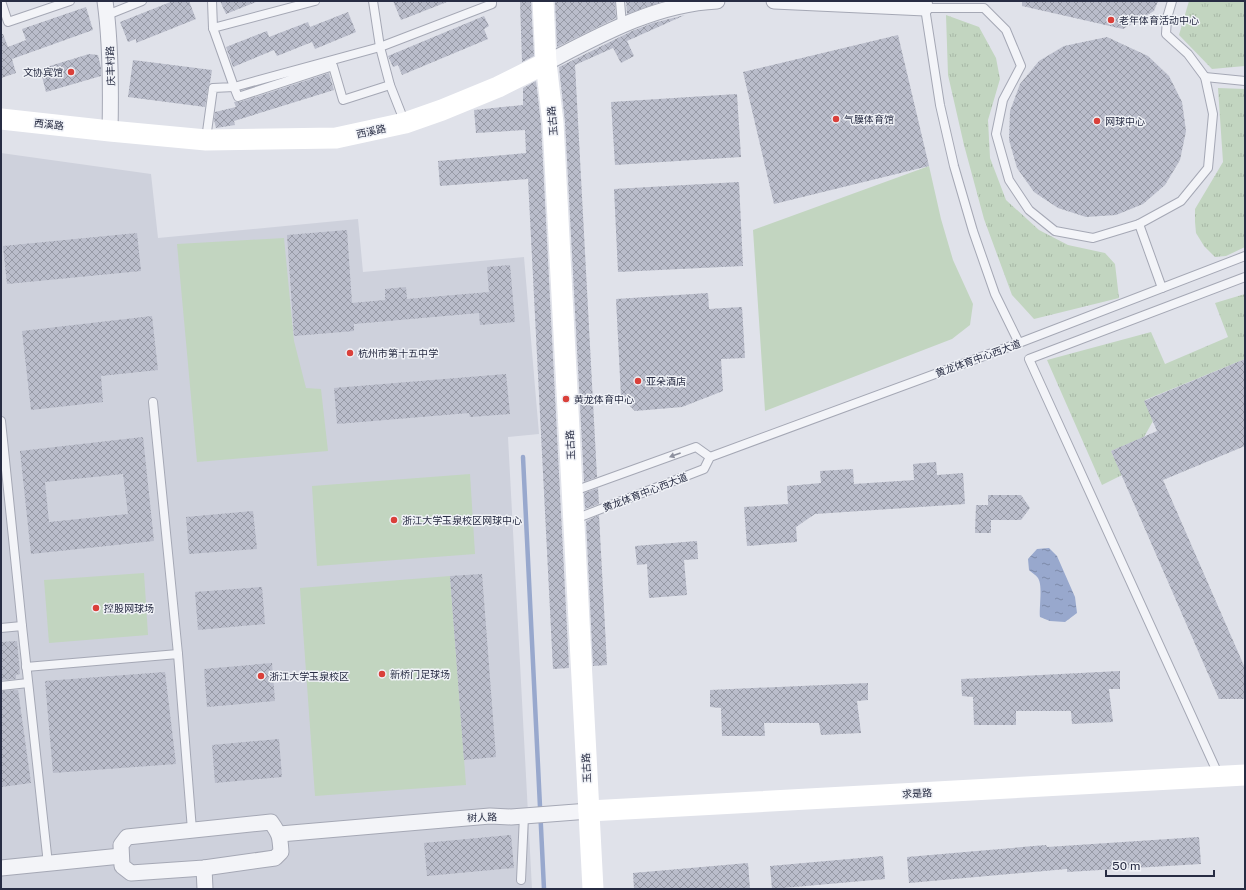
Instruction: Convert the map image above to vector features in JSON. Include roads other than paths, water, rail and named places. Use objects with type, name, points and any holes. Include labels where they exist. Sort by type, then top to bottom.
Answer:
[{"type":"main road","name":"玉古路","points":[[543,1],[546,63],[553,123],[593,889]]},
{"type":"main road","name":"西溪路","points":[[1,119],[206,140],[336,138],[405,123],[442,110],[498,87],[546,63]]},
{"type":"main road","name":"求是路","points":[[589,811],[1245,775]]},
{"type":"street","name":"西溪路","points":[[546,63],[622,25],[679,5],[717,1]]},
{"type":"street","points":[[774,1],[924,5]]},
{"type":"street","name":"庆丰村路","points":[[106,8],[111,82],[110,131]]},
{"type":"street","name":"树人路","points":[[280,838],[477,823],[506,817],[589,811]]},
{"type":"street","points":[[271,822],[280,838],[281,852],[275,858],[204,868],[131,872],[122,866],[121,845],[128,837],[271,822]]},
{"type":"street","points":[[1,868],[121,856]]},
{"type":"street","points":[[204,868],[205,889]]},
{"type":"lane","points":[[1,1],[8,22],[70,1]]},
{"type":"lane","points":[[119,1],[122,9]]},
{"type":"lane","points":[[106,8],[122,9],[142,1]]},
{"type":"lane","points":[[212,1],[213,28],[238,97],[333,66],[343,100],[390,85]]},
{"type":"lane","points":[[213,28],[315,1]]},
{"type":"lane","points":[[373,1],[380,47],[390,85],[405,123]]},
{"type":"lane","points":[[206,140],[213,88],[234,87],[380,47],[492,4],[492,1]]},
{"type":"lane","points":[[620,1],[622,25]]},
{"type":"lane","points":[[1019,343],[995,294],[973,231],[958,181],[940,105],[924,5],[984,8],[1006,30],[1021,66],[1003,100],[996,134],[1009,180],[1029,210],[1055,231],[1093,238],[1139,224],[1181,201],[1208,168],[1213,114],[1205,77],[1188,54],[1166,34],[1167,18],[1172,1]]},
{"type":"lane","points":[[1205,77],[1245,81]]},
{"type":"lane","points":[[1139,224],[1162,288]]},
{"type":"lane","name":"黄龙体育中心西大道","points":[[574,519],[704,469],[710,457],[1019,343],[1245,256]]},
{"type":"lane","points":[[1219,777],[1029,359],[1245,277]]},
{"type":"lane","points":[[153,402],[178,654],[192,830]]},
{"type":"lane","points":[[1,421],[48,864]]},
{"type":"lane","points":[[573,492],[696,447],[710,457]]},
{"type":"lane","points":[[1,628],[22,626]]},
{"type":"lane","points":[[26,667],[178,654]]},
{"type":"lane","points":[[1,686],[28,684]]},
{"type":"lane","points":[[521,880],[529,815]]},
{"type":"water","points":[[1049,548],[1057,556],[1075,597],[1077,613],[1065,622],[1050,621],[1040,617],[1041,591],[1039,582],[1037,577],[1029,570],[1028,559],[1037,549]]},
{"type":"waterway","points":[[523,457],[544,889]]},
{"type":"place","name":"老年体育活动中心","points":[[1111,20]]},
{"type":"place","name":"文协宾馆","points":[[71,72]]},
{"type":"place","name":"气膜体育馆","points":[[836,119]]},
{"type":"place","name":"网球中心","points":[[1097,121]]},
{"type":"place","name":"杭州市第十五中学","points":[[350,353]]},
{"type":"place","name":"亚朵酒店","points":[[638,381]]},
{"type":"place","name":"黄龙体育中心","points":[[566,399]]},
{"type":"place","name":"浙江大学玉泉校区网球中心","points":[[394,520]]},
{"type":"place","name":"控股网球场","points":[[96,608]]},
{"type":"place","name":"新桥门足球场","points":[[382,674]]},
{"type":"place","name":"浙江大学玉泉校区","points":[[261,676]]}]
